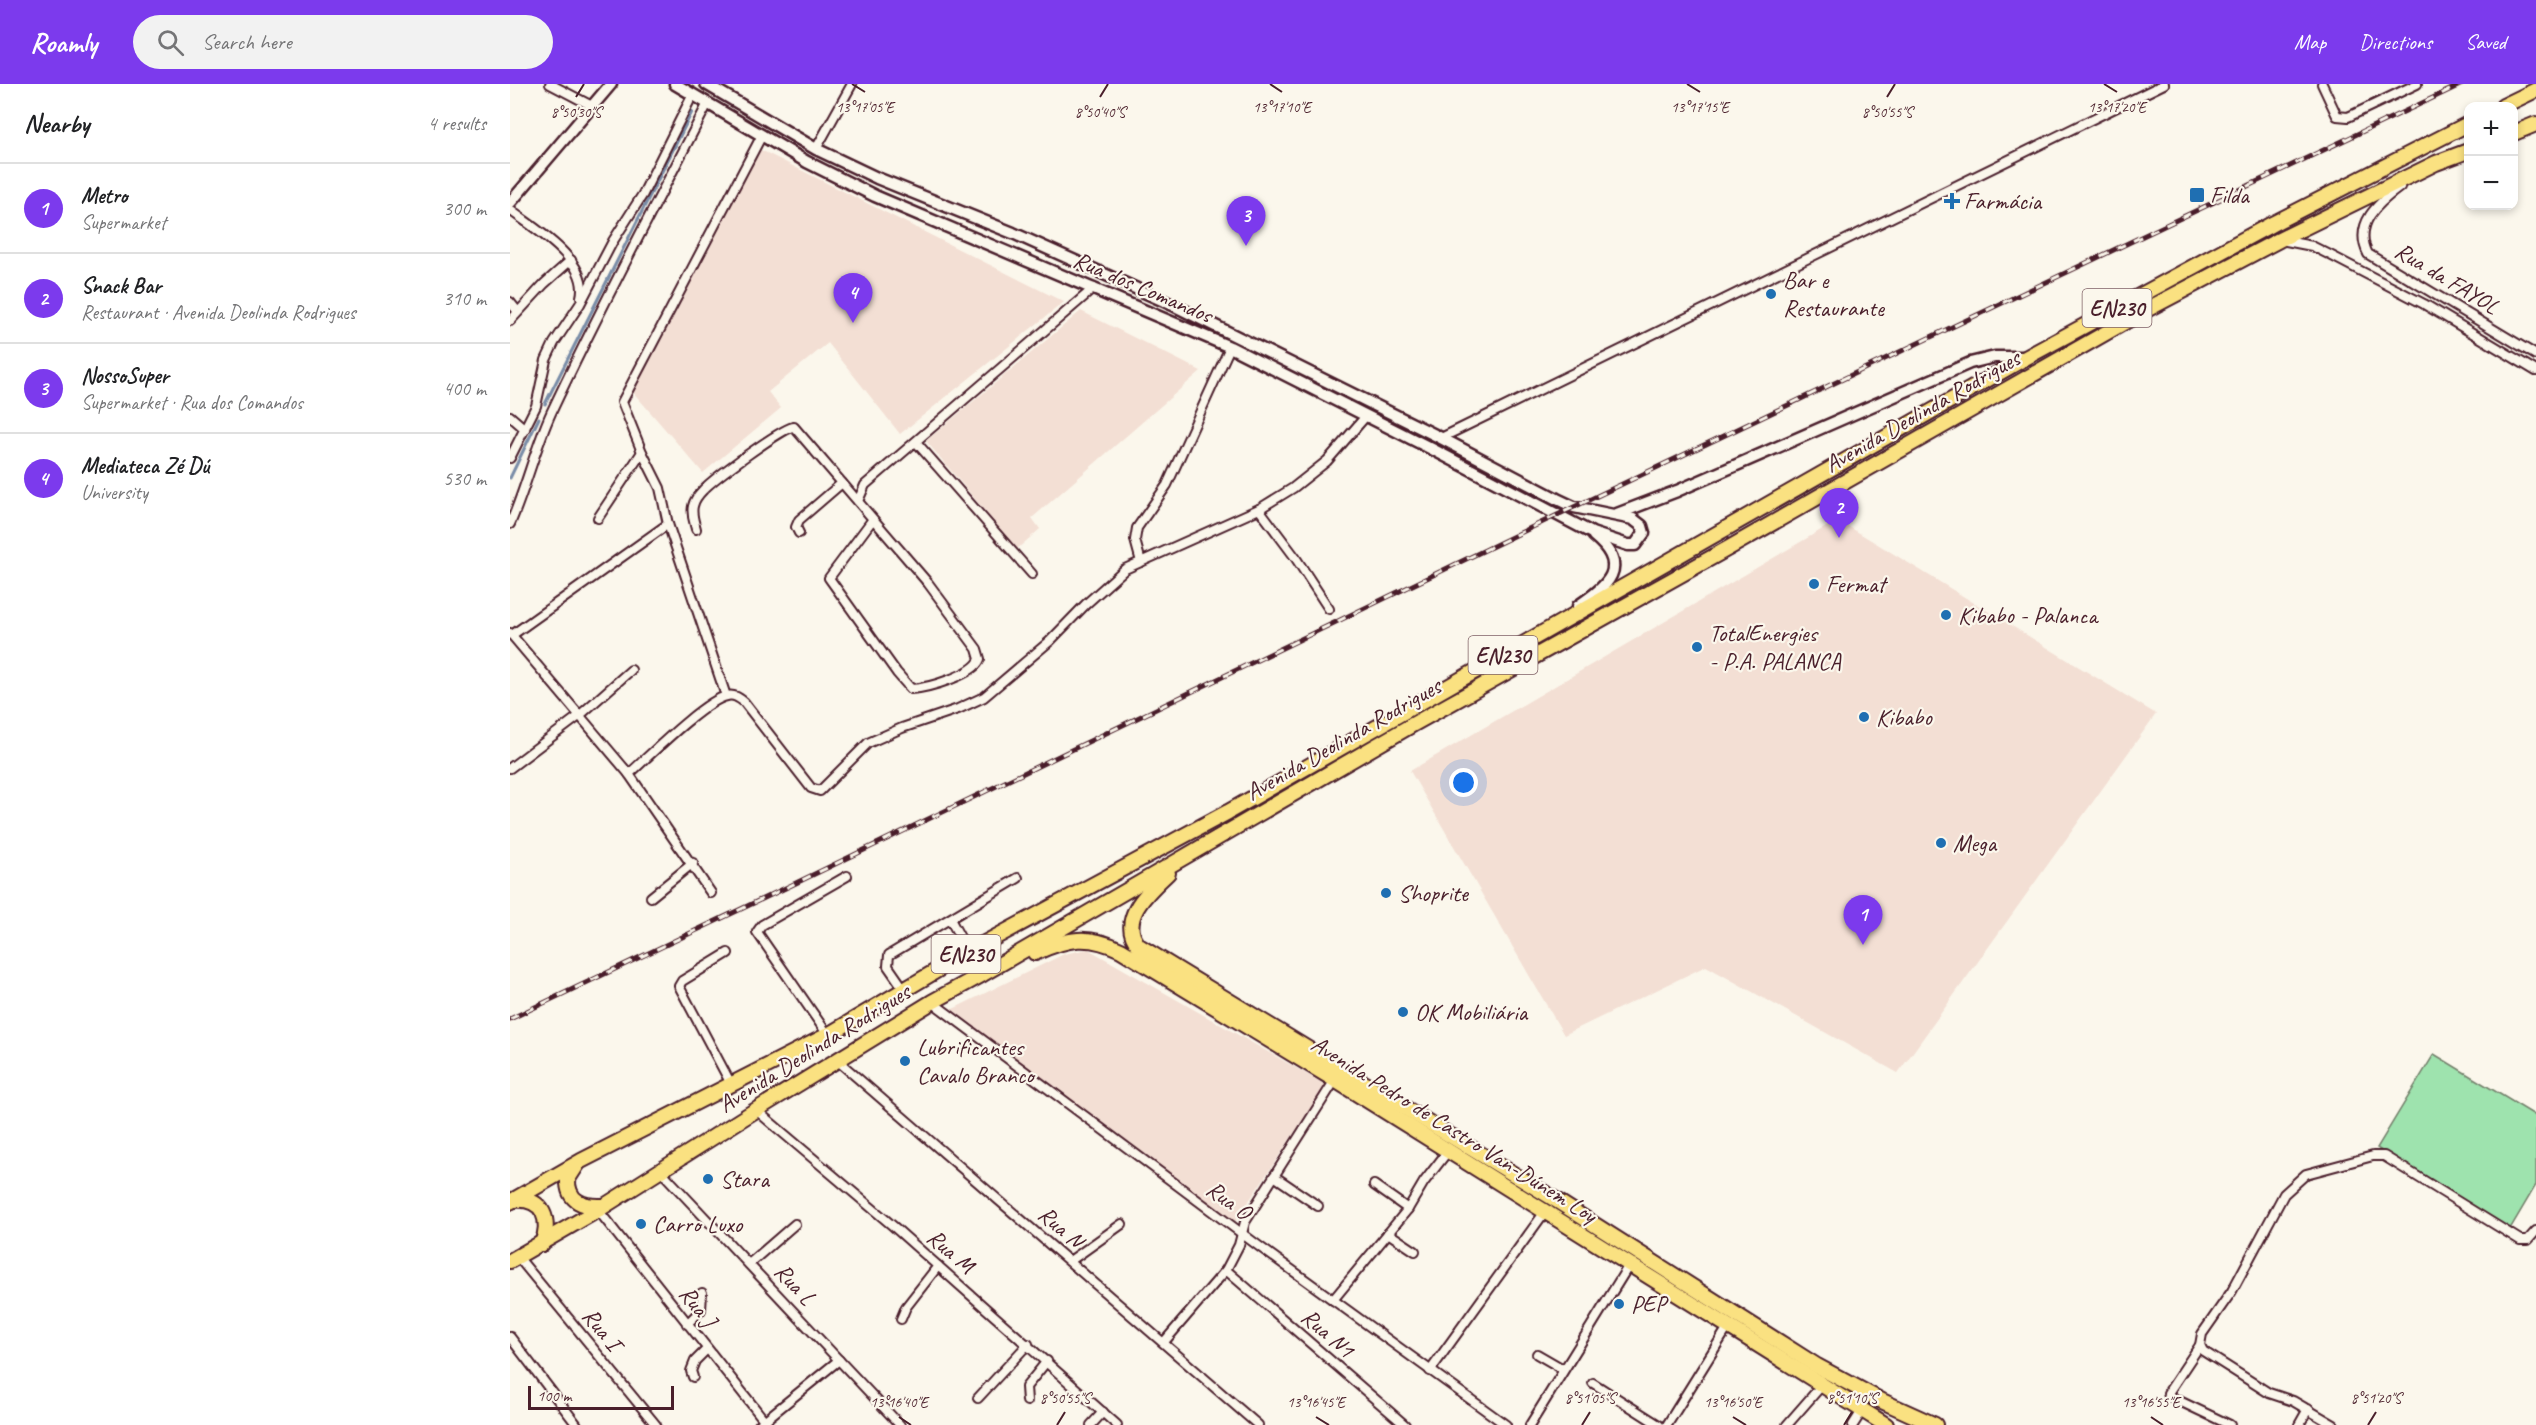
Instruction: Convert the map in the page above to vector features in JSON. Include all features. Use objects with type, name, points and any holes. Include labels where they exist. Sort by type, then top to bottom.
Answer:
[{"type":"highway","points":[[2511,102],[2536,90]]},
{"type":"highway","points":[[2518,131],[2536,124]]},
{"type":"highway","name":"Avenida Deolinda Rodrigues","points":[[511,1199],[828,1035],[968,952],[1228,812],[2027,357],[2272,224],[2464,127]]},
{"type":"highway","name":"Avenida Deolinda Rodrigues","points":[[514,1259],[602,1208],[932,1002],[1432,714],[2136,316],[2279,240],[2436,163],[2464,152]]},
{"type":"highway","name":"Avenida Pedro de Castro Van-Dúnem Loy","points":[[1185,857],[1145,895],[1137,906],[1131,925],[1132,934],[1139,946],[1541,1190],[1817,1366],[1882,1401],[1935,1425]]},
{"type":"highway","name":"Avenida Pedro de Castro Van-Dúnem Loy","points":[[983,974],[1059,943],[1081,938],[1108,944],[1335,1080],[1544,1213],[1886,1425]]},
{"type":"highway","points":[[581,1161],[568,1179],[571,1195],[577,1203],[602,1208]]},
{"type":"highway","points":[[511,1199],[526,1199],[541,1209],[546,1218],[547,1227],[542,1244]]},
{"type":"main road","points":[[510,203],[611,84]]},
{"type":"main road","name":"Rua dos Comandos","points":[[675,84],[807,162],[875,196],[1230,347],[1592,533],[1628,545],[1635,545],[1644,533],[1642,526],[1633,519],[1574,507],[1441,438],[1174,306],[1012,233],[877,178],[816,149],[706,84]]},
{"type":"main road","points":[[1617,514],[1677,491],[1970,363],[1995,357],[2027,357]]},
{"type":"main road","points":[[1544,631],[1605,587],[1611,578],[1613,568],[1610,557],[1603,544],[1592,533]]},
{"type":"street","points":[[550,84],[592,106]]},
{"type":"street","points":[[816,149],[852,84]]},
{"type":"street","points":[[1441,438],[2164,84]]},
{"type":"street","points":[[2322,84],[2337,116],[2348,117],[2417,84]]},
{"type":"street","points":[[510,524],[525,488],[543,411],[546,360],[554,343],[580,304],[613,241],[643,194],[693,94]]},
{"type":"street","points":[[510,458],[525,429],[543,411],[612,289],[708,103]]},
{"type":"street","points":[[726,696],[668,524],[660,488],[623,408],[624,397],[762,135]]},
{"type":"street","name":"Rua da FAYOL","points":[[2436,163],[2377,204],[2371,212],[2364,230],[2365,248],[2368,254],[2536,355]]},
{"type":"street","points":[[510,210],[571,260],[582,279],[583,290],[580,304]]},
{"type":"street","name":"Rua da FAYOL","points":[[2279,240],[2312,246],[2424,304],[2536,370]]},
{"type":"street","points":[[510,321],[544,284],[571,260]]},
{"type":"street","points":[[858,501],[865,485],[1094,288]]},
{"type":"street","points":[[510,302],[518,312]]},
{"type":"street","points":[[1141,562],[1135,540],[1137,528],[1167,485],[1230,347]]},
{"type":"street","points":[[510,416],[525,429]]},
{"type":"street","points":[[629,774],[675,732],[726,696],[739,698],[744,702],[812,789],[820,791],[861,750],[875,740],[984,697],[1050,641],[1114,578],[1130,566],[1259,509],[1312,474],[1345,443],[1366,416]]},
{"type":"street","points":[[696,529],[692,513],[693,504],[702,491],[790,426],[794,427],[928,583],[977,649],[980,659],[976,667],[927,688],[911,689],[897,673],[830,578],[873,519]]},
{"type":"street","points":[[916,441],[1032,574]]},
{"type":"street","points":[[598,518],[642,452]]},
{"type":"street","points":[[799,533],[796,527],[799,520],[845,486],[865,485]]},
{"type":"street","points":[[1259,509],[1295,557],[1329,609]]},
{"type":"street","points":[[668,524],[511,634],[629,774],[693,863],[711,893]]},
{"type":"street","points":[[510,768],[579,716],[631,670]]},
{"type":"street","points":[[651,897],[693,863]]},
{"type":"street","points":[[828,1035],[757,932],[762,925],[847,876]]},
{"type":"street","points":[[904,989],[888,966],[889,956],[1018,878]]},
{"type":"street","points":[[950,919],[968,952]]},
{"type":"street","points":[[728,953],[682,981],[679,986],[731,1084]]},
{"type":"street","name":"Rua O","points":[[932,1002],[1242,1233],[1506,1425]]},
{"type":"street","name":"Rua N","points":[[838,1061],[1258,1425]]},
{"type":"street","points":[[1164,1342],[1226,1270],[1239,1245],[1245,1222],[1335,1080]]},
{"type":"street","name":"Rua M","points":[[756,1110],[1028,1344],[1118,1425]]},
{"type":"street","points":[[1333,1300],[1408,1209],[1424,1182],[1448,1151]]},
{"type":"street","points":[[2230,1425],[2169,1396],[2168,1393],[2200,1345],[2202,1334],[2232,1291],[2284,1194],[2306,1174],[2328,1166],[2373,1156],[2384,1156],[2520,1240],[2528,1240],[2536,1231]]},
{"type":"street","name":"Rua L","points":[[661,1171],[900,1425]]},
{"type":"street","points":[[1274,1176],[1318,1206]]},
{"type":"street","points":[[1374,1185],[1408,1209]]},
{"type":"street","name":"Rua J","points":[[602,1208],[764,1424]]},
{"type":"street","points":[[1430,1371],[1544,1213]]},
{"type":"street","points":[[749,1264],[795,1224]]},
{"type":"street","points":[[1070,1261],[1122,1224]]},
{"type":"street","points":[[1388,1233],[1415,1251]]},
{"type":"street","name":"Rua I","points":[[514,1259],[656,1425]]},
{"type":"street","points":[[1530,1425],[1629,1265]]},
{"type":"street","points":[[901,1319],[906,1307],[938,1266]]},
{"type":"street","name":"Rua N1","points":[[1226,1270],[1405,1425]]},
{"type":"street","points":[[687,1324],[701,1310],[704,1300],[702,1293]]},
{"type":"street","points":[[1667,1425],[1728,1327]]},
{"type":"street","points":[[510,1337],[578,1425]]},
{"type":"street","points":[[978,1398],[1028,1344]]},
{"type":"street","points":[[2200,1345],[2203,1351],[2259,1388],[2308,1409],[2334,1425]]},
{"type":"street","points":[[693,1377],[691,1371],[694,1361],[707,1349]]},
{"type":"street","points":[[1537,1354],[1563,1369]]},
{"type":"street","points":[[764,1424],[839,1360]]},
{"type":"street","points":[[1027,1401],[1026,1387],[1047,1361]]},
{"type":"street","points":[[1593,1383],[1659,1425]]},
{"type":"street","points":[[1787,1425],[1822,1385]]},
{"type":"street","points":[[2299,1425],[2308,1409]]},
{"type":"street","points":[[1853,1425],[1862,1411]]},
{"type":"street","points":[[1091,1425],[1103,1412]]},
{"type":"shaded area","points":[[757,148],[1064,302],[900,434],[828,343],[768,392],[781,408],[703,473],[632,391]]},
{"type":"shaded area","points":[[1081,311],[1201,371],[1032,518],[1040,529],[1017,549],[926,441]]},
{"type":"shaded area","points":[[1838,520],[2156,714],[1898,1073],[1706,966],[1564,1035],[1410,771]]},
{"type":"shaded area","points":[[1088,949],[1326,1085],[1235,1222],[951,1010],[1064,954]]},
{"type":"green space","points":[[2434,1054],[2536,1116],[2536,1185],[2510,1229],[2377,1148]]},
{"type":"waterway","points":[[545,404],[692,112]]},
{"type":"waterway","points":[[510,478],[539,418]]},
{"type":"railway","points":[[510,1019],[1574,507],[2462,84]]},
{"type":"place","name":"Filda","points":[[2197,195]]},
{"type":"place","name":"Farmácia","points":[[1952,201]]},
{"type":"place","name":"NossoSuper","points":[[1246,246]]},
{"type":"place","name":"Bar e Restaurante","points":[[1771,294]]},
{"type":"place","name":"Mediateca Zé Dú","points":[[853,323]]},
{"type":"place","name":"Snack Bar","points":[[1839,538]]},
{"type":"place","name":"Fermat","points":[[1814,584]]},
{"type":"place","name":"Kibabo - Palanca","points":[[1946,615]]},
{"type":"place","name":"TotalEnergies - P.A. PALANCA","points":[[1697,647]]},
{"type":"place","name":"Kibabo","points":[[1864,717]]},
{"type":"place","name":"Mega","points":[[1941,843]]},
{"type":"place","name":"Shoprite","points":[[1386,893]]},
{"type":"place","name":"Metro","points":[[1863,945]]},
{"type":"place","name":"OK Mobiliária","points":[[1403,1012]]},
{"type":"place","name":"Lubrificantes Cavalo Branco","points":[[905,1061]]},
{"type":"place","name":"Stara","points":[[708,1179]]},
{"type":"place","name":"Carro Luxo","points":[[641,1224]]},
{"type":"place","name":"PEP","points":[[1619,1304]]}]
